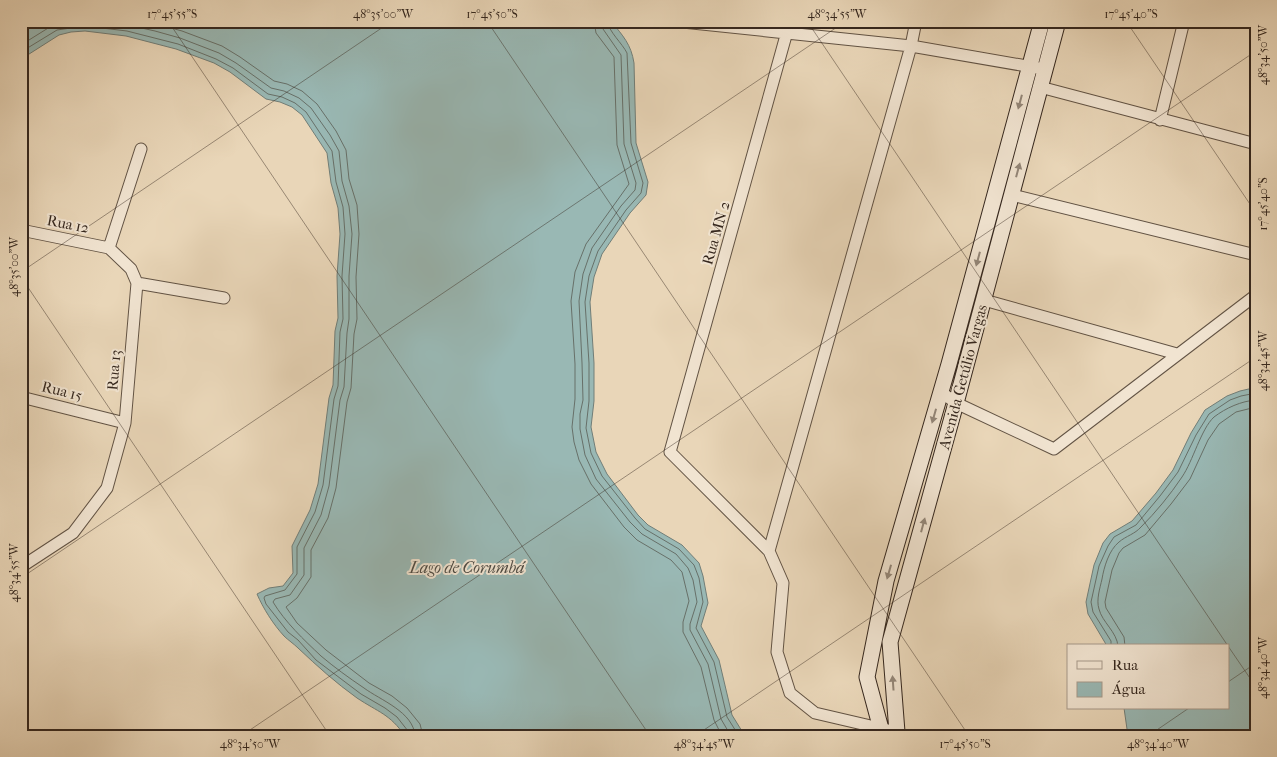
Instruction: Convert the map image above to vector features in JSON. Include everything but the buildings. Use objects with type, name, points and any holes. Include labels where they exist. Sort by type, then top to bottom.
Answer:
[{"type":"street","points":[[672,21],[911,46],[1045,69]]},
{"type":"street","name":"Rua MN 2","points":[[769,551],[670,452],[790,21]]},
{"type":"street","points":[[898,734],[815,713],[790,693],[777,652],[783,583],[769,551],[911,46],[916,21]]},
{"type":"street","name":"Avenida Getúlio Vargas","points":[[881,730],[867,677],[886,580],[941,392],[1042,21]]},
{"type":"street","name":"Avenida Getúlio Vargas","points":[[898,734],[890,642],[1058,21]]},
{"type":"street","points":[[1160,120],[1184,21]]},
{"type":"street","points":[[1040,87],[1256,144]]},
{"type":"street","points":[[141,149],[109,248],[131,269],[137,283],[224,298]]},
{"type":"street","points":[[1012,195],[1256,254]]},
{"type":"street","name":"Rua 12","points":[[21,230],[109,248]]},
{"type":"street","name":"Rua 13","points":[[22,566],[73,533],[107,488],[125,422],[137,283]]},
{"type":"street","points":[[941,392],[956,403],[1054,449],[1256,294]]},
{"type":"street","points":[[984,300],[1178,354]]},
{"type":"street","name":"Rua 15","points":[[21,397],[125,422]]},
{"type":"water","name":"Lago de Corumbá","points":[[21,21],[611,21],[626,40],[633,56],[636,143],[648,182],[646,195],[630,213],[602,254],[594,277],[590,302],[594,363],[594,401],[591,427],[596,452],[607,474],[638,515],[648,525],[682,545],[699,563],[708,603],[701,626],[719,660],[732,715],[745,736],[405,736],[389,718],[357,698],[319,668],[284,636],[269,616],[257,594],[269,588],[283,586],[293,573],[292,546],[310,510],[318,484],[329,398],[333,385],[335,331],[338,318],[337,276],[340,234],[338,208],[331,183],[327,153],[302,115],[292,107],[266,99],[230,72],[214,63],[176,49],[126,36],[85,31],[59,35],[26,56],[21,57]]},
{"type":"water","points":[[1256,389],[1256,736],[1128,736],[1124,710],[1230,710],[1230,644],[1106,644],[1088,614],[1086,602],[1094,565],[1103,543],[1110,534],[1132,521],[1156,493],[1173,470],[1191,433],[1205,410],[1227,396],[1240,391]]}]
